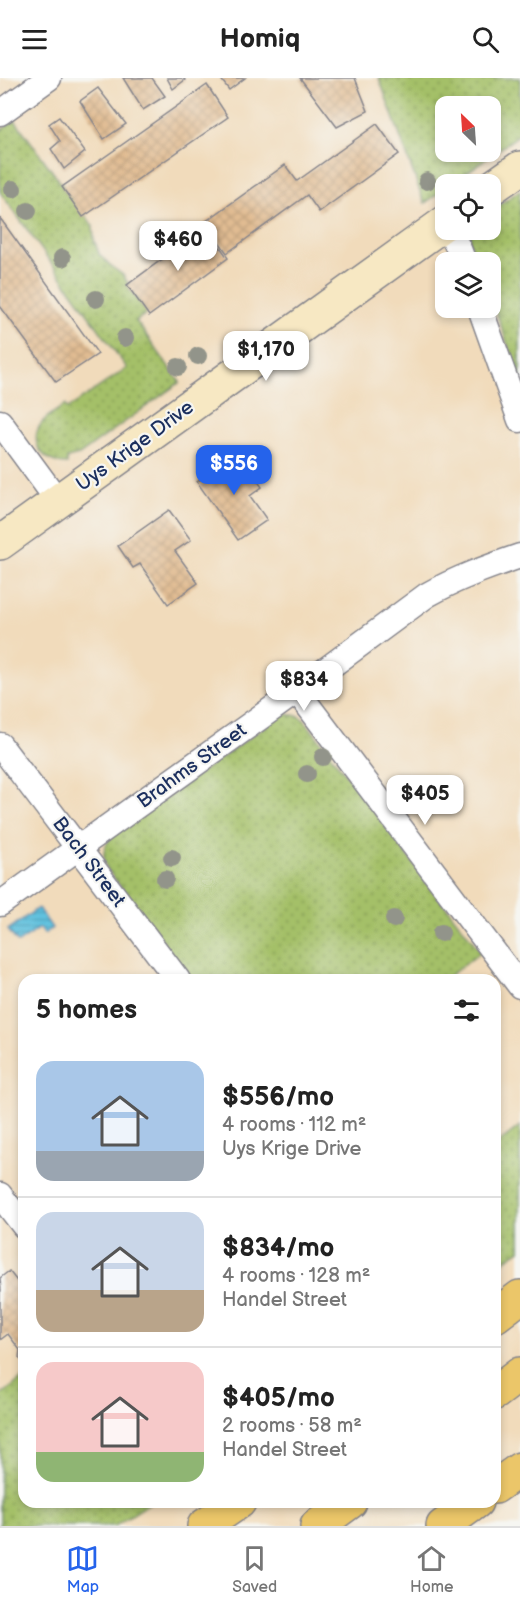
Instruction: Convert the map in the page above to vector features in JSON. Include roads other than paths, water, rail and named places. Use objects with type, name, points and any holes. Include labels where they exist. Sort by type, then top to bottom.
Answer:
[{"type":"highway","points":[[501,1311],[520,1297]]},
{"type":"highway","points":[[501,1388],[520,1374]]},
{"type":"highway","points":[[501,1483],[520,1469]]},
{"type":"highway","points":[[204,1526],[230,1508]]},
{"type":"highway","points":[[317,1526],[342,1508]]},
{"type":"highway","points":[[443,1526],[468,1508]]},
{"type":"street","points":[[0,113],[49,78]]},
{"type":"street","points":[[501,181],[520,168]]},
{"type":"street","name":"Uys Krige Drive","points":[[0,543],[435,233]]},
{"type":"street","points":[[484,318],[520,420]]},
{"type":"street","points":[[0,422],[58,501]]},
{"type":"street","name":"Brahms Street","points":[[0,904],[427,595],[469,574],[520,556]]},
{"type":"street","points":[[297,691],[520,986]]},
{"type":"street","name":"Bach Street","points":[[0,745],[173,974]]},
{"type":"street","points":[[0,1195],[18,1218]]},
{"type":"water","points":[[38,908],[52,928],[44,934],[40,928],[18,943],[8,930]]}]
